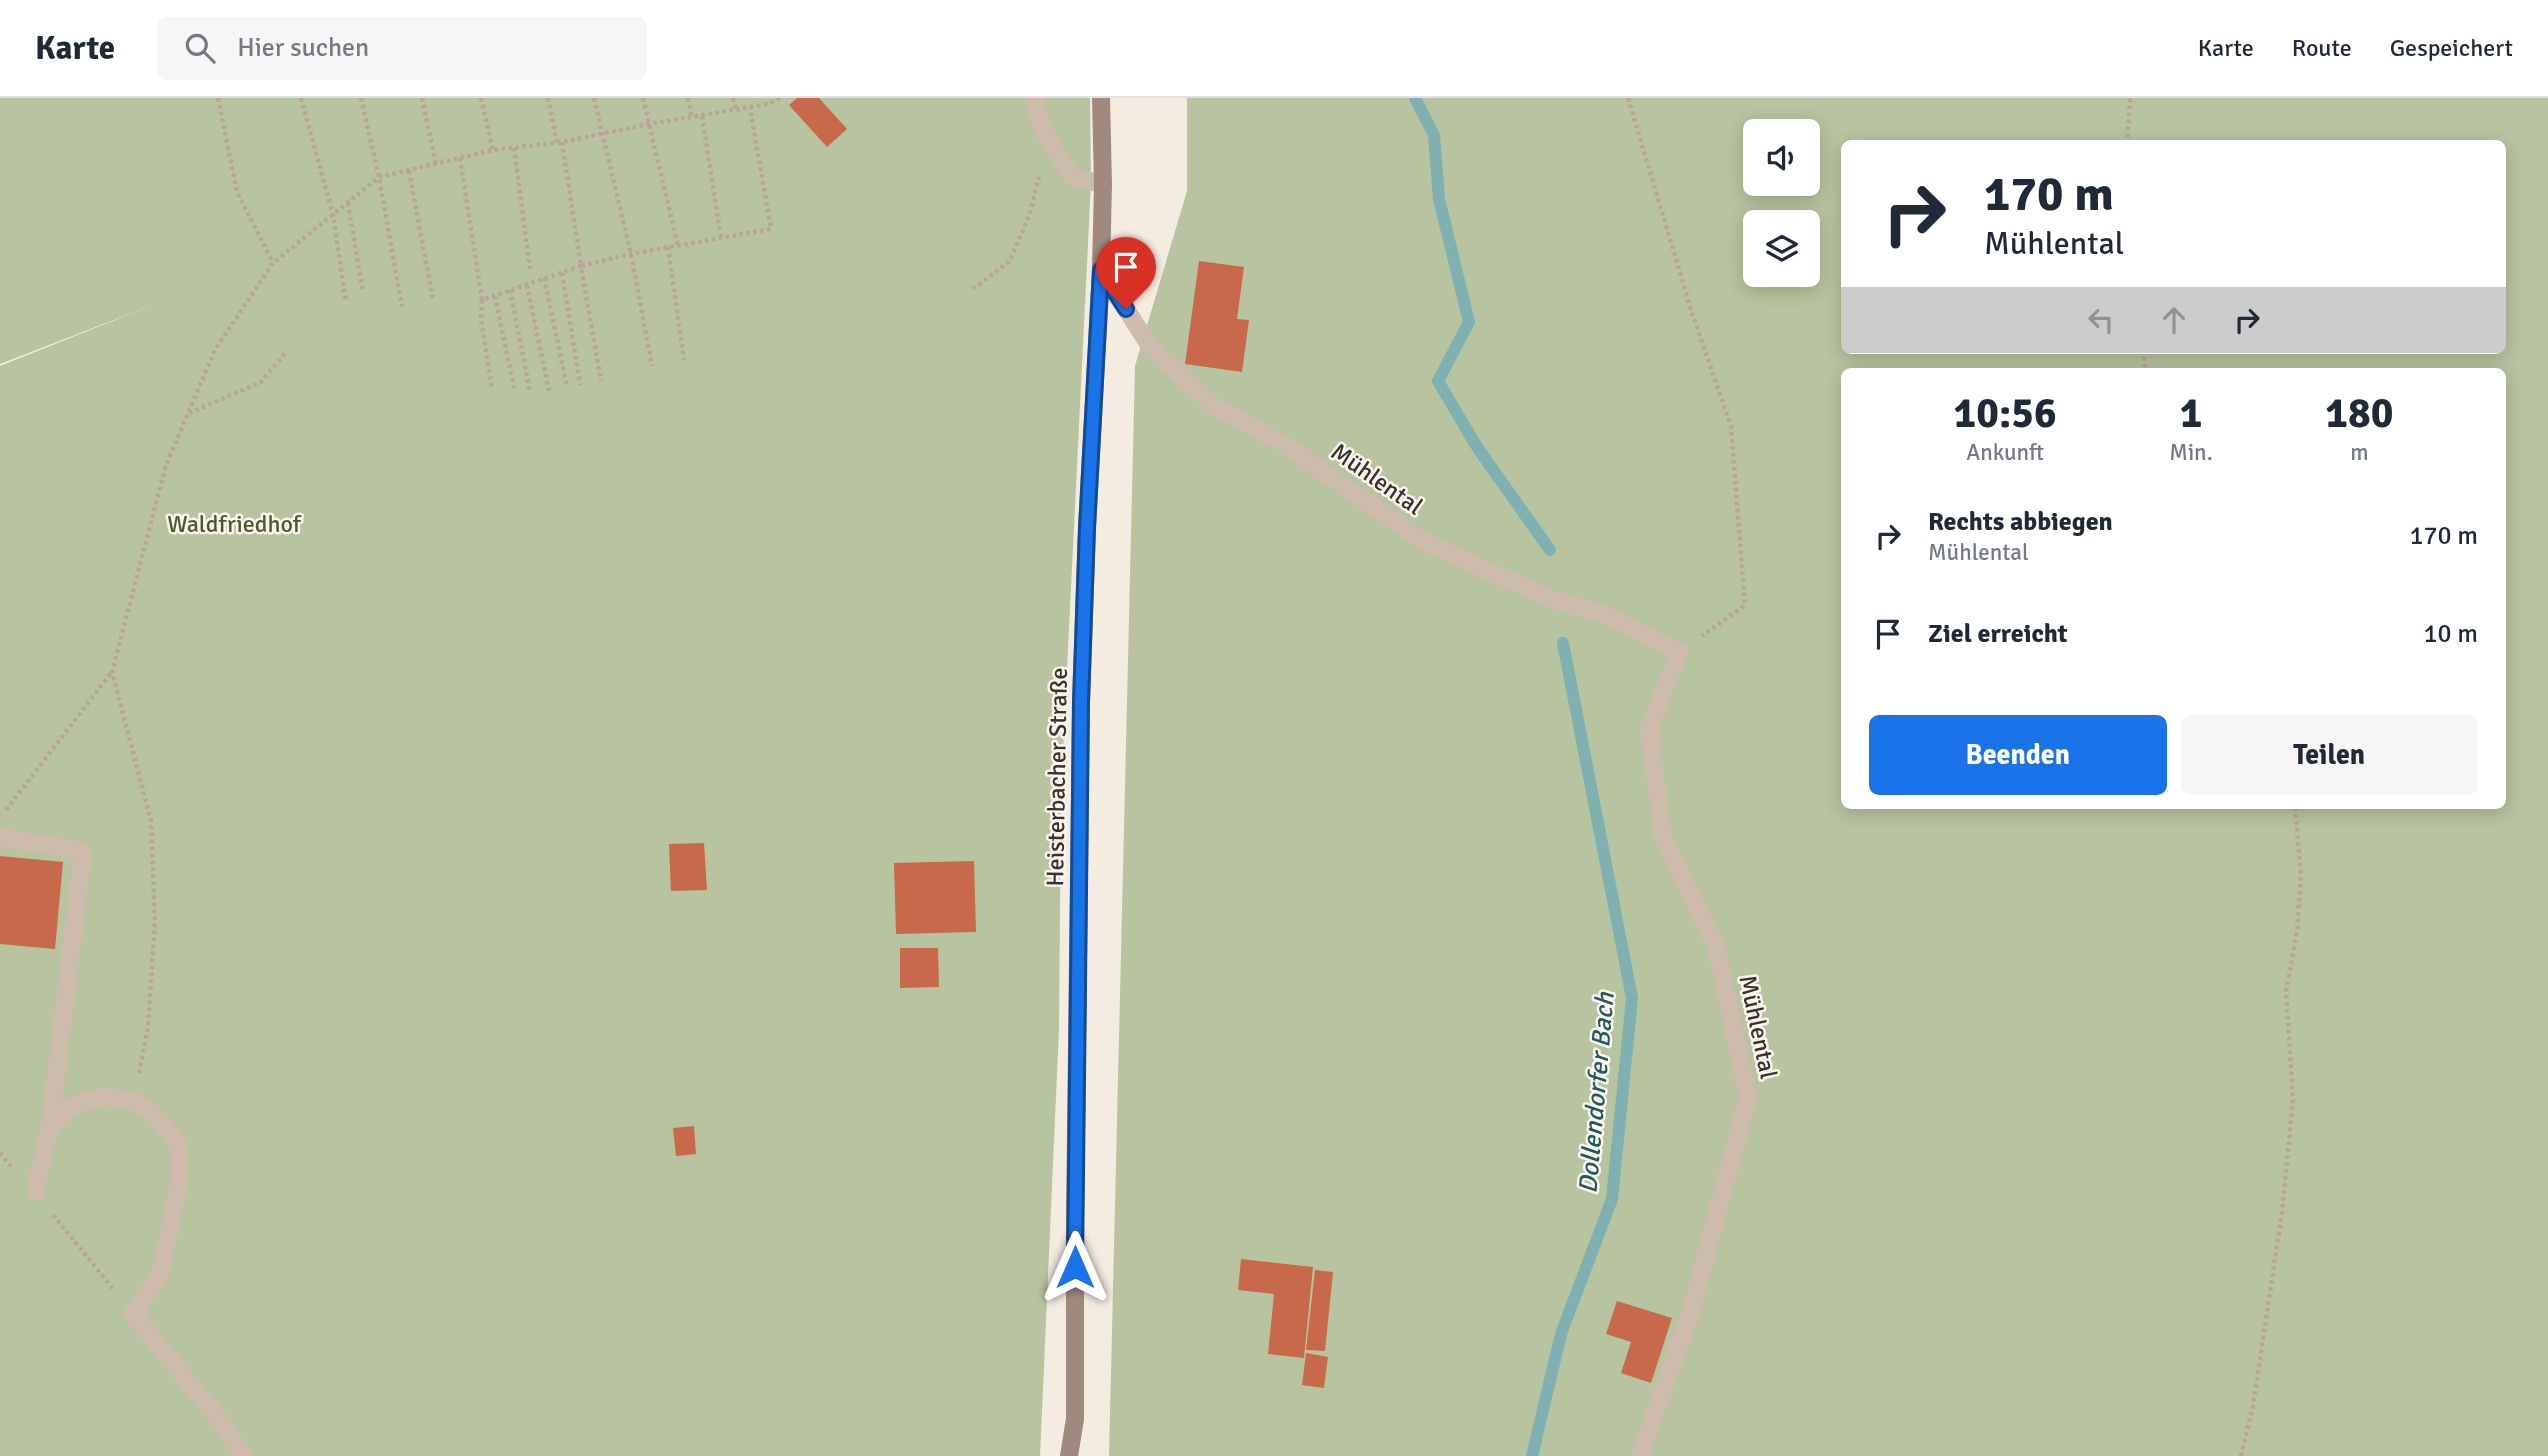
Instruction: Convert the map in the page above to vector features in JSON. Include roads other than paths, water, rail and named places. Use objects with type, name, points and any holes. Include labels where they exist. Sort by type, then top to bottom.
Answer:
[{"type":"main road","name":"Heisterbacher Straße","points":[[1069,1456],[1075,1419],[1082,689],[1087,528],[1101,270],[1101,98]]},
{"type":"street","points":[[1034,98],[1043,131],[1072,177],[1103,184]]},
{"type":"street","name":"Mühlental","points":[[1101,270],[1151,348],[1212,404],[1285,444],[1423,541],[1548,598],[1606,615],[1679,652],[1649,729],[1663,836],[1717,950],[1748,1097],[1691,1311],[1640,1456]]},
{"type":"street","points":[[0,837],[83,852],[50,1126],[35,1192]]},
{"type":"street","points":[[50,1126],[74,1105],[104,1096],[134,1101],[158,1118],[179,1146],[179,1182],[160,1276],[132,1313],[227,1429],[243,1456]]},
{"type":"waterway","name":"Dollendorfer Bach","points":[[1415,98],[1434,135],[1439,199],[1469,322],[1438,381],[1477,447],[1550,550]]},
{"type":"waterway","name":"Dollendorfer Bach","points":[[1532,1456],[1561,1334],[1612,1199],[1632,998],[1563,643]]},
{"type":"park label","name":"Waldfriedhof","points":[[234,524]]}]
